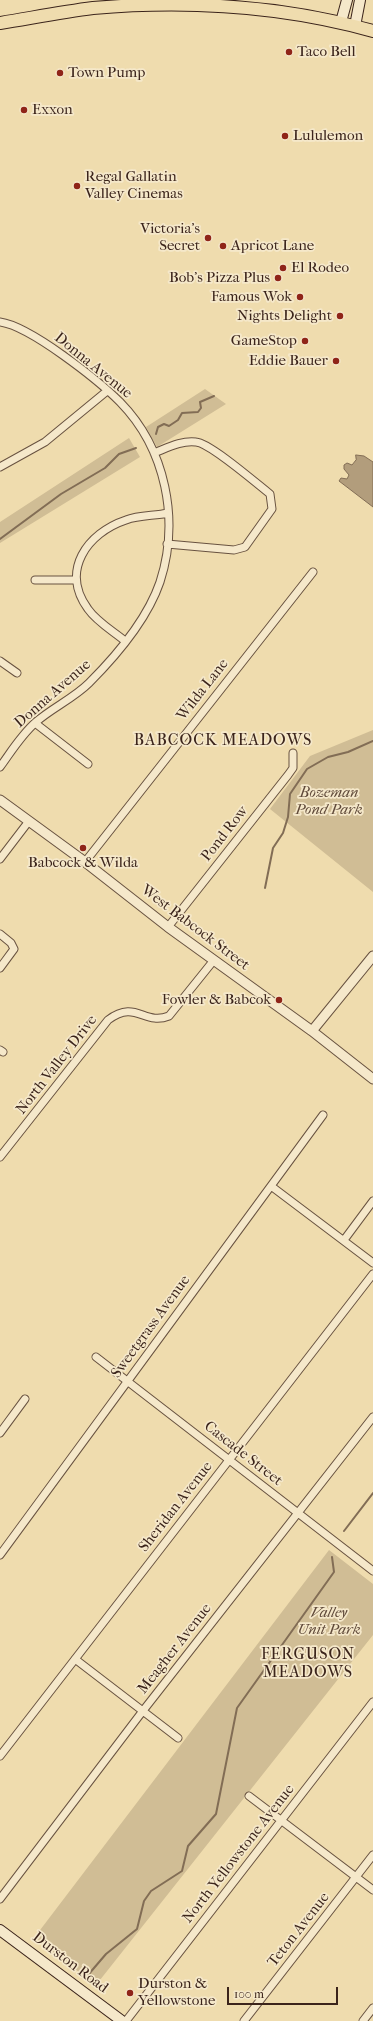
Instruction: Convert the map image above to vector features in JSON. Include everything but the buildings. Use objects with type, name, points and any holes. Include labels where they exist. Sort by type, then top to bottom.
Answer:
[{"type":"highway","points":[[0,24],[94,8],[186,3],[247,7],[341,22],[373,31]]},
{"type":"main road","points":[[341,22],[347,0]]},
{"type":"main road","points":[[355,26],[360,0]]},
{"type":"main road","name":"Durston Road","points":[[0,1930],[122,2021]]},
{"type":"street","name":"Donna Avenue","points":[[0,322],[7,323],[34,336],[107,391],[136,420],[154,453],[166,487],[169,534],[160,582],[148,607],[125,641],[88,684],[35,723],[20,739],[0,767]]},
{"type":"street","points":[[0,467],[45,442],[107,391]]},
{"type":"street","points":[[154,453],[186,442],[198,442],[214,451],[270,494],[272,509],[245,547],[234,550],[167,544]]},
{"type":"street","points":[[125,641],[89,611],[82,599],[76,580],[80,556],[97,536],[126,520],[168,513]]},
{"type":"street","name":"Wilda Lane","points":[[85,862],[313,572]]},
{"type":"street","points":[[35,580],[76,580]]},
{"type":"street","points":[[0,661],[17,673]]},
{"type":"street","points":[[35,723],[88,764]]},
{"type":"street","name":"Pond Row","points":[[168,927],[288,776],[293,768],[293,753]]},
{"type":"street","name":"West Babcock Street","points":[[0,800],[85,862],[168,927],[312,1031],[373,1079]]},
{"type":"street","points":[[0,859],[29,821]]},
{"type":"street","points":[[0,934],[11,943],[14,949],[0,968]]},
{"type":"street","points":[[312,1031],[373,956]]},
{"type":"street","name":"North Valley Drive","points":[[0,1157],[108,1020],[117,1014],[130,1011],[150,1017],[164,1018],[169,1016],[214,960]]},
{"type":"street","name":"Sweetgrass Avenue","points":[[0,1555],[323,1116]]},
{"type":"street","points":[[271,1186],[373,1263]]},
{"type":"street","points":[[344,1240],[373,1201]]},
{"type":"street","name":"Sheridan Avenue","points":[[0,1756],[373,1274]]},
{"type":"street","name":"Cascade Street","points":[[96,1357],[230,1459],[298,1514],[372,1568]]},
{"type":"street","points":[[0,1434],[25,1399]]},
{"type":"street","name":"Meagher Avenue","points":[[0,1899],[142,1712],[373,1417]]},
{"type":"street","points":[[75,1659],[142,1712],[178,1738]]},
{"type":"street","name":"North Yellowstone Avenue","points":[[126,2021],[373,1702]]},
{"type":"street","points":[[249,1796],[373,1890]]},
{"type":"street","name":"Teton Avenue","points":[[244,2021],[373,1856]]},
{"type":"street","points":[[363,2021],[373,2008]]},
{"type":"green space","points":[[205,389],[226,404],[157,447],[146,427]]},
{"type":"green space","points":[[129,438],[140,457],[0,543],[0,522]]},
{"type":"green space","name":"Bozeman Pond Park","points":[[373,730],[373,892],[270,809],[310,756]]},
{"type":"green space","name":"Valley Unit Park","points":[[329,1550],[373,1584],[373,1635],[96,1985],[34,1938]]},
{"type":"shaded area","points":[[356,455],[364,456],[373,462],[373,507],[339,481],[341,478],[347,479],[349,475],[344,469],[344,465],[347,463],[352,465],[356,460]]},
{"type":"waterway","points":[[156,434],[158,427],[164,424],[169,426],[178,420],[182,413],[198,412],[201,408],[200,402],[214,396]]},
{"type":"waterway","points":[[0,539],[61,494],[105,468],[119,454],[136,448]]},
{"type":"waterway","points":[[265,888],[273,848],[283,833],[288,817],[290,794],[307,769],[328,757],[348,752],[373,741]]},
{"type":"waterway","points":[[344,1531],[373,1493]]},
{"type":"waterway","points":[[88,1975],[106,1954],[137,1929],[144,1901],[151,1891],[182,1871],[188,1846],[216,1814],[237,1708],[334,1572],[332,1557]]},
{"type":"place","name":"Taco Bell","points":[[289,52]]},
{"type":"place","name":"Town Pump","points":[[60,73]]},
{"type":"place","name":"Exxon","points":[[24,110]]},
{"type":"place","name":"Lululemon","points":[[285,136]]},
{"type":"place","name":"Regal Gallatin Valley Cinemas","points":[[77,186]]},
{"type":"place","name":"Victoria's Secret","points":[[208,238]]},
{"type":"place","name":"Apricot Lane","points":[[223,246]]},
{"type":"place","name":"El Rodeo","points":[[283,268]]},
{"type":"place","name":"Bob's Pizza Plus","points":[[278,278]]},
{"type":"place","name":"Famous Wok","points":[[300,297]]},
{"type":"place","name":"Nights Delight","points":[[340,316]]},
{"type":"place","name":"GameStop","points":[[305,341]]},
{"type":"place","name":"Eddie Bauer","points":[[336,361]]},
{"type":"place","name":"Babcock & Wilda","points":[[83,848]]},
{"type":"place","name":"Fowler & Babcok","points":[[279,1000]]},
{"type":"place","name":"Durston & Yellowstone","points":[[130,1993]]},
{"type":"district","name":"BABCOCK MEADOWS","points":[[223,741]]},
{"type":"district","name":"FERGUSON MEADOWS","points":[[308,1664]]}]
